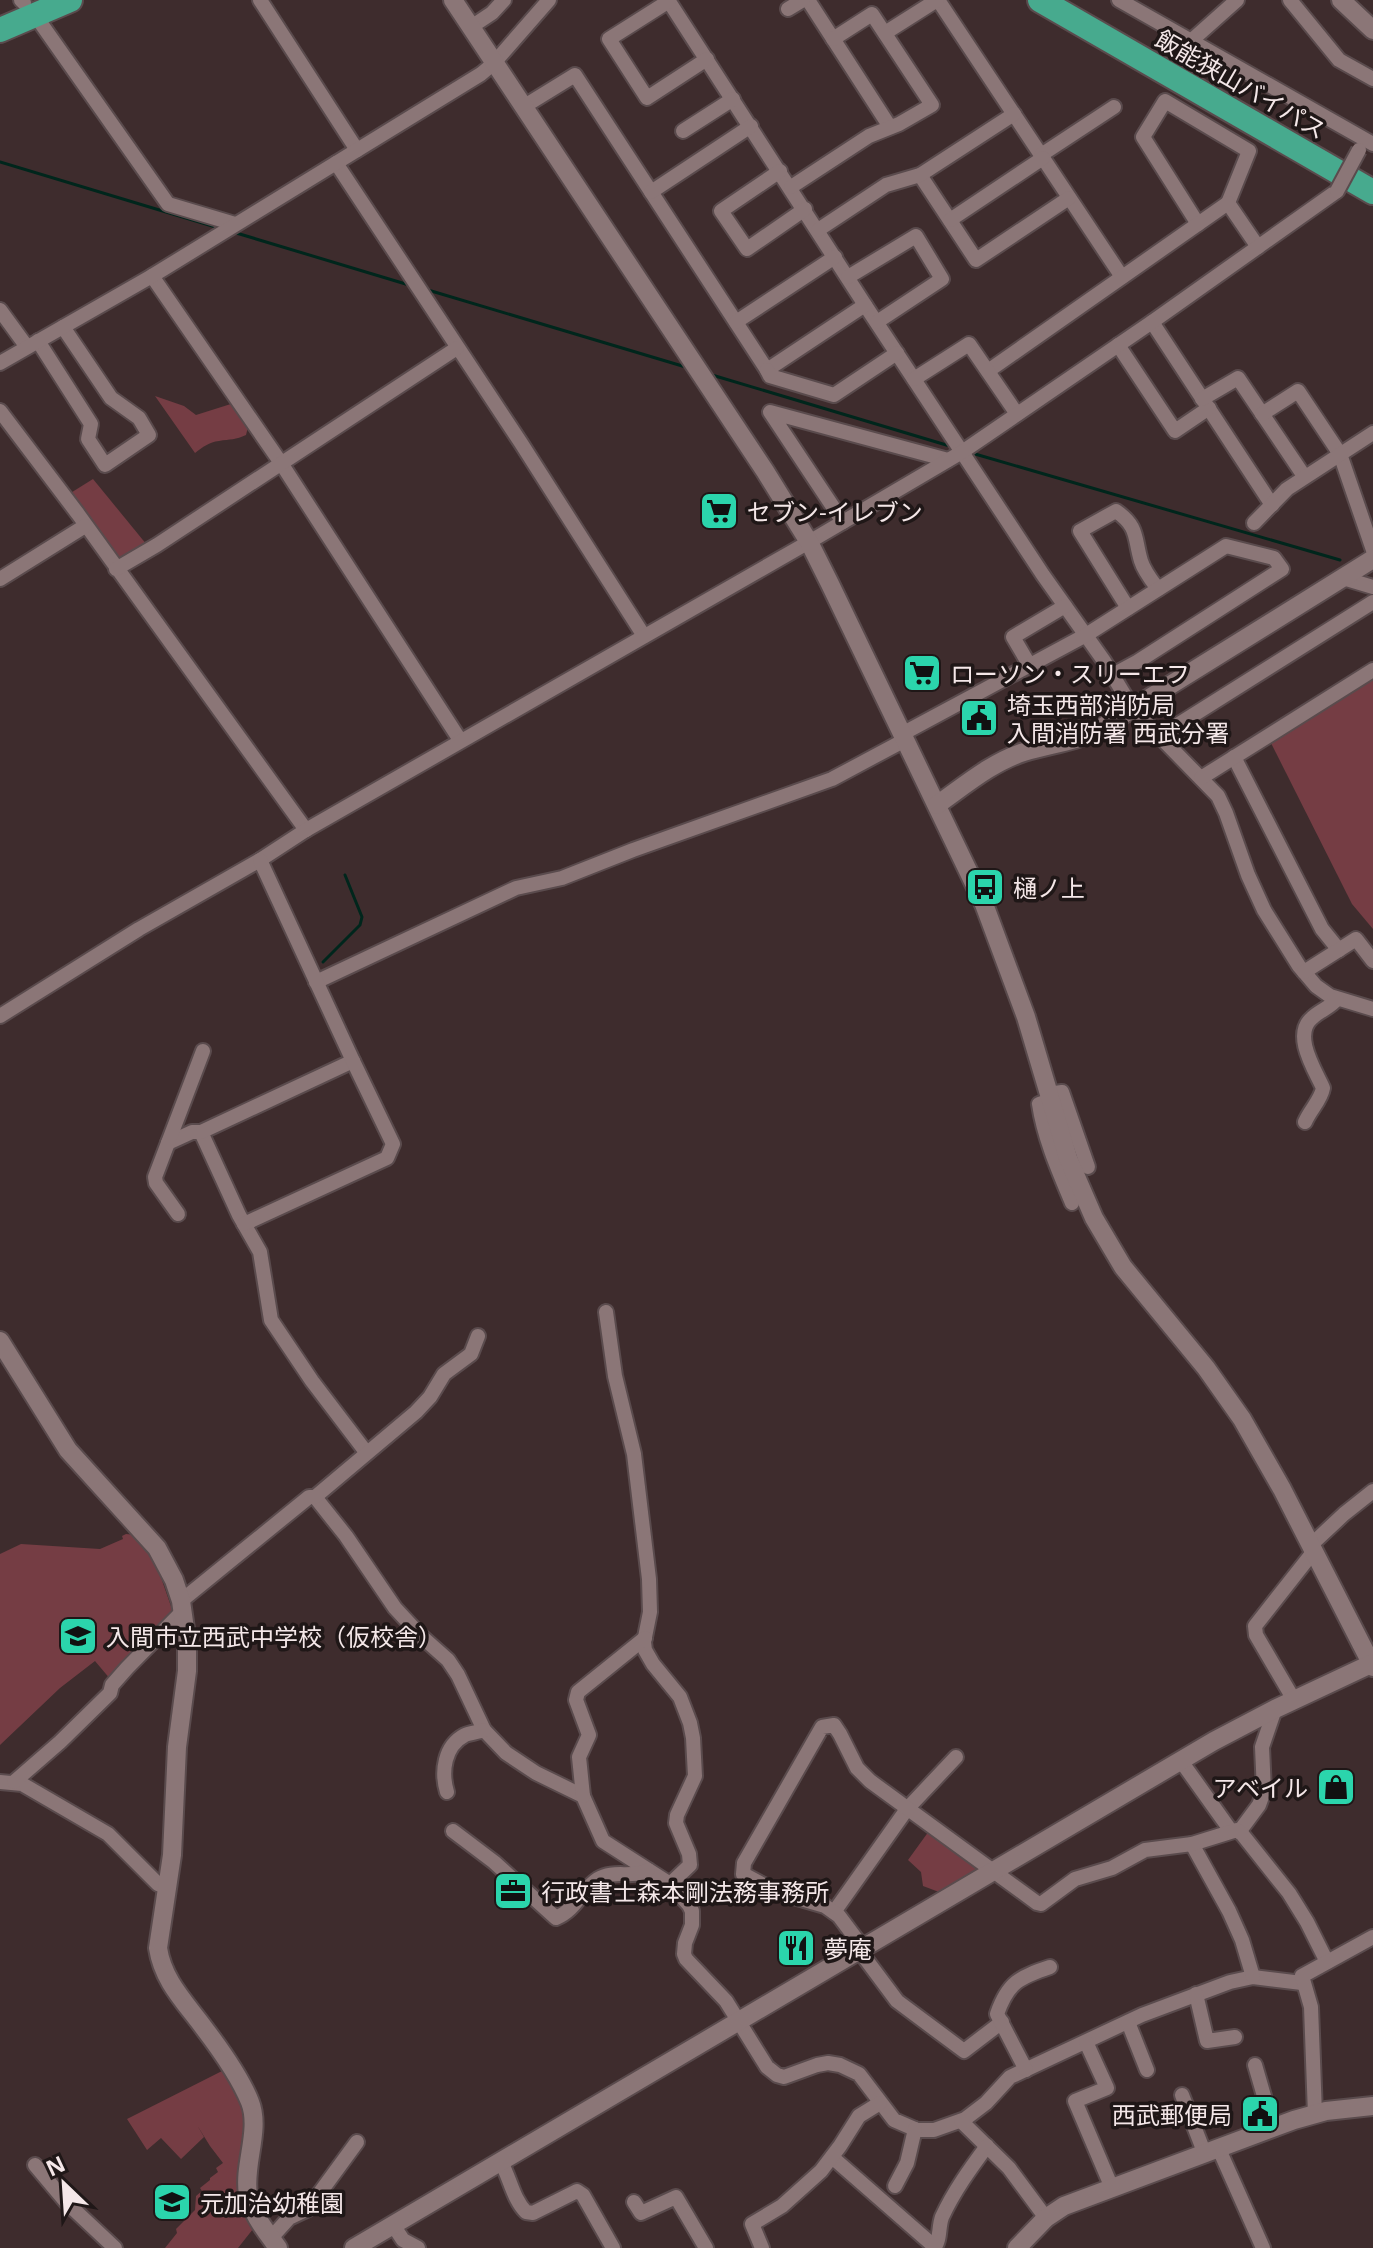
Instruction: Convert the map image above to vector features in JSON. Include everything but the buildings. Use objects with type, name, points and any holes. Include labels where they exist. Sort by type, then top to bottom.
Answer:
[{"type":"highway","points":[[0,14],[28,5],[70,0]]},
{"type":"highway","name":"飯能狭山バイパス","points":[[1040,0],[1373,192]]},
{"type":"highway","name":"飯能狭山バイパス","points":[[1067,0],[1373,175]]},
{"type":"highway","points":[[0,30],[28,5]]},
{"type":"street","points":[[260,0],[357,150]]},
{"type":"street","points":[[354,2248],[1181,1761],[1275,1709],[1373,1665],[1262,1451],[1206,1368],[1123,1267],[1108,1245],[1078,1186],[1026,1017],[997,936],[809,542],[453,0]]},
{"type":"street","points":[[471,27],[492,13],[504,0]]},
{"type":"street","points":[[0,363],[152,276],[481,74],[549,0]]},
{"type":"street","points":[[788,9],[805,0],[890,127]]},
{"type":"street","points":[[885,33],[937,0],[1122,277]]},
{"type":"street","points":[[0,1016],[306,830],[962,452],[1337,191],[1365,144],[1119,0]]},
{"type":"street","points":[[1137,10],[1149,0]]},
{"type":"street","points":[[1191,41],[1237,0]]},
{"type":"street","points":[[1290,0],[1339,60],[1373,79]]},
{"type":"street","points":[[1341,0],[1373,30]]},
{"type":"street","points":[[707,59],[647,98],[609,39],[669,1],[791,187],[865,305],[1133,709],[1218,796],[1264,910],[1304,972],[1316,986],[1337,999],[1373,1009]]},
{"type":"street","points":[[28,5],[168,204],[235,224]]},
{"type":"street","points":[[791,187],[869,136],[932,105],[872,14],[833,39]]},
{"type":"street","points":[[523,107],[575,75],[770,376],[834,395],[897,353]]},
{"type":"street","points":[[683,131],[733,99]]},
{"type":"street","points":[[988,371],[1122,277],[1198,224],[1228,203],[1249,151],[1165,101],[1143,137],[1198,224]]},
{"type":"street","points":[[950,220],[1114,107]]},
{"type":"street","points":[[818,230],[886,185],[920,175],[1014,114]]},
{"type":"street","points":[[651,192],[751,126]]},
{"type":"street","points":[[336,163],[644,636]]},
{"type":"street","points":[[780,171],[721,211],[747,249],[805,209]]},
{"type":"street","points":[[920,175],[976,260],[1069,198]]},
{"type":"street","points":[[1228,203],[1258,247]]},
{"type":"street","points":[[848,277],[916,236],[942,279],[877,322]]},
{"type":"street","points":[[736,322],[835,257]]},
{"type":"street","points":[[152,276],[281,463],[460,740]]},
{"type":"street","points":[[767,370],[865,305]]},
{"type":"street","points":[[0,310],[32,344],[91,424],[88,439],[105,465],[149,435],[139,418],[111,398],[63,327]]},
{"type":"street","points":[[1152,322],[1272,505]]},
{"type":"street","points":[[914,379],[969,344],[1017,414]]},
{"type":"street","points":[[1118,345],[1175,431],[1238,378],[1304,476]]},
{"type":"street","points":[[116,569],[457,348]]},
{"type":"street","points":[[1262,414],[1298,391],[1340,454],[1373,550]]},
{"type":"street","points":[[0,411],[306,830]]},
{"type":"street","points":[[843,522],[770,412],[948,460]]},
{"type":"street","points":[[1254,523],[1304,476],[1373,433]]},
{"type":"street","points":[[1128,608],[1080,531],[1116,511],[1126,518],[1137,537],[1141,563],[1158,589]]},
{"type":"street","points":[[0,579],[85,526]]},
{"type":"street","points":[[316,982],[516,888],[562,878],[832,779],[1086,635],[1226,546],[1274,558],[1282,569],[1113,675]]},
{"type":"street","points":[[937,805],[1007,759],[1023,752],[1082,738],[1373,559]]},
{"type":"street","points":[[1343,578],[1373,587]]},
{"type":"street","points":[[1160,736],[1373,602]]},
{"type":"street","points":[[1030,666],[1013,637],[1065,606]]},
{"type":"street","points":[[1201,778],[1373,670]]},
{"type":"street","points":[[1234,757],[1322,929],[1339,950]]},
{"type":"street","points":[[244,1224],[387,1158],[393,1144],[260,860]]},
{"type":"street","points":[[1304,972],[1356,939],[1373,961]]},
{"type":"street","points":[[1305,1122],[1323,1088],[1309,1057],[1304,1039],[1305,1025],[1337,999]]},
{"type":"street","points":[[178,1214],[155,1177],[203,1051]]},
{"type":"street","points":[[168,1143],[192,1132],[201,1132],[353,1061]]},
{"type":"street","points":[[1072,1203],[1040,1113],[1039,1104],[1049,1097],[1062,1092],[1088,1167]]},
{"type":"street","points":[[201,1132],[260,1252],[271,1320],[366,1452]]},
{"type":"street","points":[[606,1312],[615,1376],[634,1454],[649,1579],[650,1612],[644,1642],[648,1657],[686,1709],[695,1754],[695,1776],[676,1823],[689,1854],[690,1865],[670,1884]]},
{"type":"street","points":[[7,1782],[21,1777],[110,1693],[112,1685],[181,1606],[309,1497],[315,1497],[416,1412],[444,1374],[471,1354],[478,1336]]},
{"type":"street","points":[[0,1341],[68,1450],[157,1548],[174,1580],[187,1643],[187,1671],[177,1747],[172,1855],[159,1938],[160,1962],[174,1990],[205,2028],[250,2103],[253,2115],[248,2195],[257,2220],[274,2243],[289,2218],[308,2209],[357,2142]]},
{"type":"street","points":[[1294,1700],[1256,1635],[1255,1626],[1313,1548],[1344,1514],[1373,1491]]},
{"type":"street","points":[[315,1497],[395,1608],[448,1660],[484,1730],[506,1753],[536,1773],[583,1796]]},
{"type":"street","points":[[645,1638],[578,1692],[576,1700],[589,1735],[579,1757],[583,1796],[603,1841],[670,1884],[692,1911],[692,1925],[684,1949],[686,1959],[726,2001],[767,2067],[777,2075],[784,2077],[828,2063],[840,2065],[859,2074],[894,2120],[915,2129],[934,2130],[961,2121],[986,2103],[1010,2077],[1196,1994],[1253,1977],[1302,1983]]},
{"type":"street","points":[[1002,2022],[964,2051],[897,2001],[834,1912],[825,1906],[777,1892],[743,1874],[744,1863],[822,1727],[834,1725],[857,1768],[870,1781],[1041,1904],[1075,1879],[1112,1868],[1145,1850],[1192,1844],[1235,1831],[1259,1805],[1264,1791],[1262,1747],[1275,1709]]},
{"type":"street","points":[[447,1792],[445,1766],[451,1747],[465,1736],[484,1730]]},
{"type":"street","points":[[834,1912],[907,1809],[956,1757]]},
{"type":"street","points":[[1181,1761],[1235,1831],[1289,1893],[1327,1962]]},
{"type":"street","points":[[7,1782],[22,1784],[108,1834],[158,1884],[167,1887]]},
{"type":"street","points":[[453,1831],[494,1862],[556,1918],[574,1907],[598,1879],[611,1873],[642,1874],[648,1870]]},
{"type":"street","points":[[1192,1844],[1229,1911],[1253,1977]]},
{"type":"street","points":[[1315,2114],[1311,2007],[1302,1976],[1373,1937]]},
{"type":"street","points":[[1026,2070],[997,2014],[1001,2002],[1021,1976],[1050,1967]]},
{"type":"street","points":[[1196,1994],[1207,2041],[1235,2037]]},
{"type":"street","points":[[1128,2022],[1147,2070]]},
{"type":"street","points":[[1086,2042],[1107,2088],[1075,2101],[1112,2188]]},
{"type":"street","points":[[1255,2065],[1273,2127]]},
{"type":"street","points":[[1182,2095],[1263,2248]]},
{"type":"street","points":[[762,2248],[752,2224],[782,2206],[821,2171],[859,2116],[880,2103]]},
{"type":"street","points":[[1017,2248],[1046,2218],[1064,2206],[1273,2127],[1315,2114],[1373,2106]]},
{"type":"street","points":[[961,2121],[1009,2168],[1046,2218]]},
{"type":"street","points":[[895,2186],[907,2163],[915,2129]]},
{"type":"street","points":[[832,2157],[935,2248],[940,2222],[955,2190],[987,2146]]},
{"type":"street","points":[[501,2162],[518,2205],[526,2212],[533,2213],[577,2191],[583,2195],[613,2248]]},
{"type":"street","points":[[35,2165],[66,2202],[115,2248]]},
{"type":"street","points":[[634,2202],[641,2213],[676,2197],[706,2248]]},
{"type":"street","points":[[393,2225],[403,2240],[418,2248]]},
{"type":"shaded area","points":[[155,396],[184,406],[196,415],[234,403],[248,427],[246,435],[212,442],[195,453]]},
{"type":"shaded area","points":[[93,479],[147,545],[121,563],[69,494]]},
{"type":"shaded area","points":[[1373,676],[1373,929],[1352,904],[1270,741]]},
{"type":"shaded area","name":"入間市立西武中学校（仮校舎）","points":[[136,1535],[157,1566],[173,1612],[111,1680],[95,1661],[60,1688],[0,1745],[0,1554],[21,1544],[100,1549],[123,1539],[122,1536]]},
{"type":"shaded area","points":[[929,1831],[980,1870],[939,1892],[923,1886],[921,1872],[908,1860]]},
{"type":"shaded area","points":[[224,2070],[244,2107],[246,2117],[239,2176],[253,2229],[238,2248],[165,2248],[177,2233],[176,2229],[195,2210],[196,2196],[202,2191],[200,2188],[218,2172],[216,2168],[223,2163],[197,2125],[204,2137],[181,2159],[161,2138],[147,2150],[127,2119]]},
{"type":"waterway","points":[[0,162],[219,228]]},
{"type":"waterway","points":[[233,232],[409,285]]},
{"type":"waterway","points":[[428,290],[689,368]]},
{"type":"waterway","points":[[712,375],[953,447]]},
{"type":"waterway","points":[[975,454],[1340,560]]},
{"type":"waterway","points":[[323,962],[360,925],[362,917],[345,875]]},
{"type":"place","name":"セブン-イレブン","points":[[719,511]]},
{"type":"place","name":"ローソン・スリーエフ","points":[[922,673]]},
{"type":"place","name":"埼玉西部消防局 入間消防署 西武分署","points":[[979,718]]},
{"type":"place","name":"樋ノ上","points":[[985,887]]},
{"type":"place","name":"入間市立西武中学校（仮校舎）","points":[[78,1636]]},
{"type":"place","name":"アベイル","points":[[1336,1787]]},
{"type":"place","name":"行政書士森本剛法務事務所","points":[[513,1891]]},
{"type":"place","name":"夢庵","points":[[796,1948]]},
{"type":"place","name":"西武郵便局","points":[[1260,2114]]},
{"type":"place","name":"元加治幼稚園","points":[[172,2202]]}]
